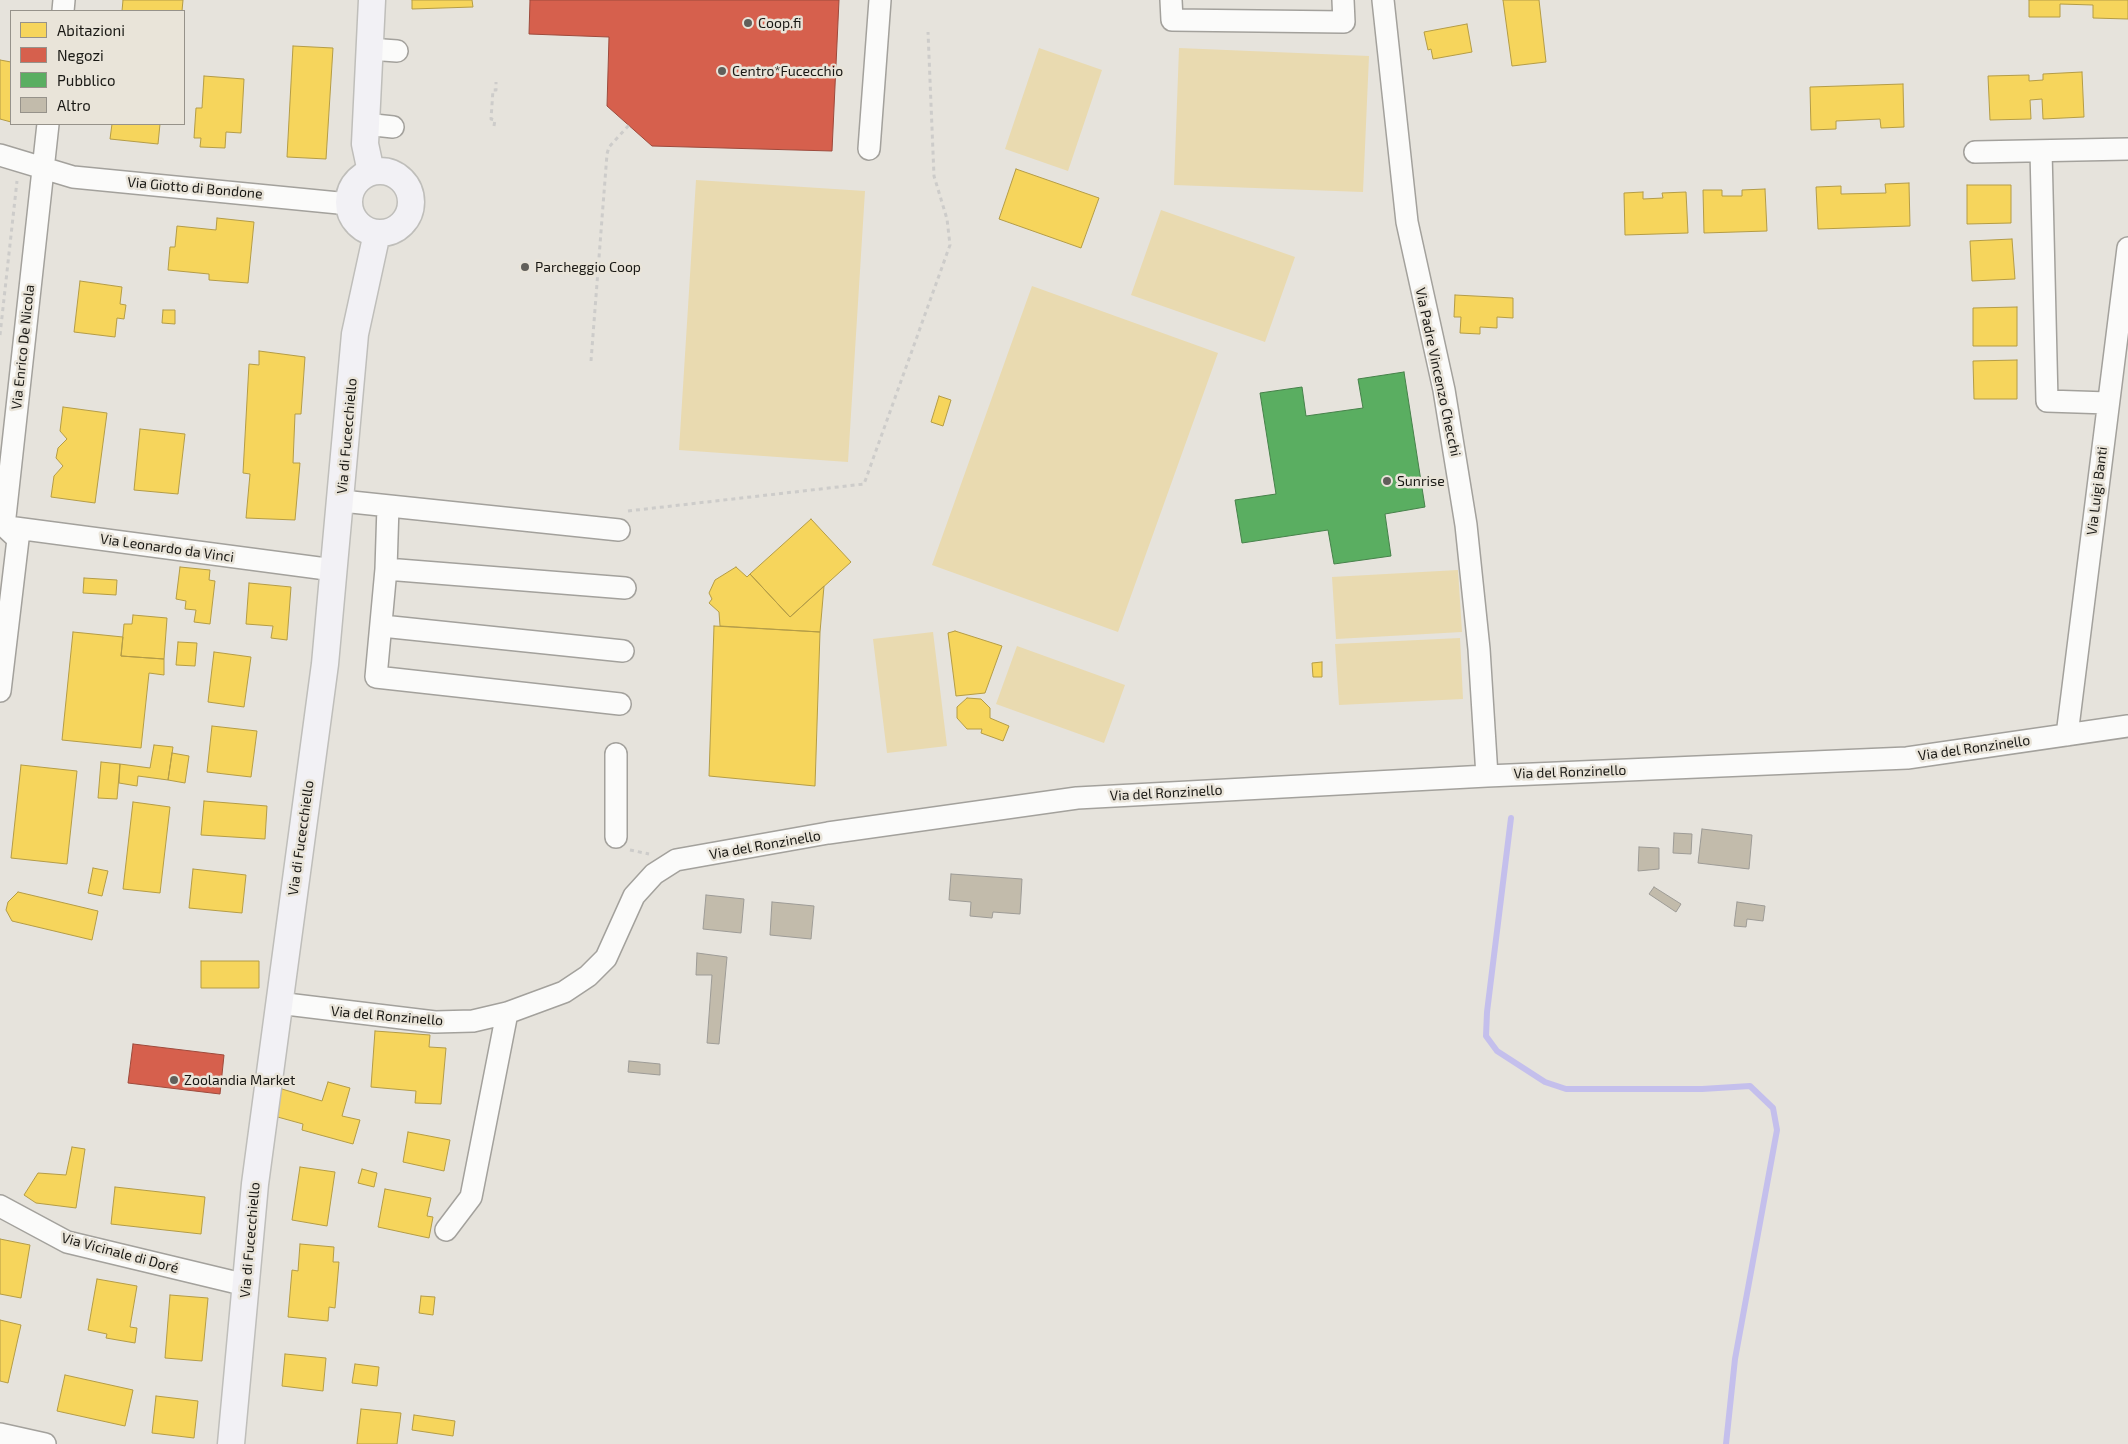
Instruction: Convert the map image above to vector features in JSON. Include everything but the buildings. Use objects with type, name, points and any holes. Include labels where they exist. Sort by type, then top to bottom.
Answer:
[{"type":"main road","points":[[371,172],[365,144],[365,124],[372,0]]},
{"type":"main road","points":[[381,170],[401,178],[411,196],[411,206],[403,224],[386,232],[377,233],[361,226],[355,220],[349,204],[354,184],[371,172],[381,170]]},
{"type":"main road","name":"Via di Fucecchiello","points":[[231,1444],[255,1184],[325,664],[342,501],[356,334],[362,296],[377,233]]},
{"type":"street","points":[[869,149],[880,0]]},
{"type":"street","points":[[1171,0],[1172,20],[1344,22],[1343,0]]},
{"type":"street","name":"Via Padre Vincenzo Checchi","points":[[1382,0],[1407,222],[1444,390],[1466,525],[1478,649],[1487,776]]},
{"type":"street","points":[[369,49],[397,52]]},
{"type":"street","points":[[365,124],[393,127]]},
{"type":"street","points":[[43,168],[48,125]]},
{"type":"street","points":[[1975,152],[2128,149]]},
{"type":"street","points":[[2041,151],[2047,401],[2108,403]]},
{"type":"street","name":"Via Giotto di Bondone","points":[[0,155],[74,177],[349,204]]},
{"type":"street","name":"Via Enrico De Nicola","points":[[1,528],[43,168]]},
{"type":"street","name":"Via Luigi Banti","points":[[2067,735],[2128,248]]},
{"type":"street","points":[[342,501],[388,506],[622,520]]},
{"type":"street","points":[[388,506],[386,569],[376,677],[620,704]]},
{"type":"street","points":[[0,691],[18,539],[1,528]]},
{"type":"street","name":"Via Leonardo da Vinci","points":[[1,528],[334,570]]},
{"type":"street","points":[[386,569],[625,588]]},
{"type":"street","points":[[382,626],[623,651]]},
{"type":"street","name":"Via del Ronzinello","points":[[278,1003],[435,1022],[473,1021],[507,1013],[564,992],[588,976],[606,958],[634,896],[654,874],[676,861],[828,833],[1077,798],[1487,776],[1907,758],[2128,726]]},
{"type":"street","points":[[616,754],[616,837]]},
{"type":"street","points":[[446,1230],[472,1197],[507,1013]]},
{"type":"street","name":"Via Vicinale di Doré","points":[[0,1206],[67,1242],[246,1285]]},
{"type":"street","points":[[0,1434],[36,1443]]},
{"type":"path","points":[[622,520],[864,484],[950,245],[947,219],[934,176],[928,32]]},
{"type":"path","points":[[494,126],[495,120],[491,119],[493,90],[496,90],[496,82]]},
{"type":"path","points":[[591,361],[607,154],[609,147],[629,125]]},
{"type":"path","points":[[0,335],[18,176]]},
{"type":"path","points":[[616,837],[623,849],[676,861]]},
{"type":"shaded area","points":[[1039,48],[1102,70],[1068,171],[1005,149]]},
{"type":"shaded area","points":[[1179,48],[1369,56],[1363,192],[1174,185]]},
{"type":"shaded area","points":[[696,180],[865,191],[848,462],[679,450]]},
{"type":"shaded area","points":[[1161,210],[1295,257],[1265,342],[1131,295]]},
{"type":"shaded area","points":[[1032,286],[1218,353],[1118,632],[932,565]]},
{"type":"shaded area","points":[[1458,570],[1462,632],[1336,639],[1332,577]]},
{"type":"shaded area","points":[[933,632],[947,746],[887,753],[873,639]]},
{"type":"shaded area","points":[[1460,638],[1463,699],[1339,705],[1335,644]]},
{"type":"shaded area","points":[[1017,646],[1125,685],[1104,743],[996,704]]},
{"type":"waterway","points":[[1511,818],[1487,1012],[1486,1036],[1497,1051],[1545,1082],[1566,1089],[1702,1089],[1750,1086],[1773,1108],[1777,1130],[1735,1359],[1726,1444]]},
{"type":"place","name":"Coop.fi","points":[[748,23]]},
{"type":"place","name":"Centro*Fucecchio","points":[[722,71]]},
{"type":"place","name":"Parcheggio Coop","points":[[525,267]]},
{"type":"place","name":"Sunrise","points":[[1387,481]]},
{"type":"place","name":"Zoolandia Market","points":[[174,1080]]}]
